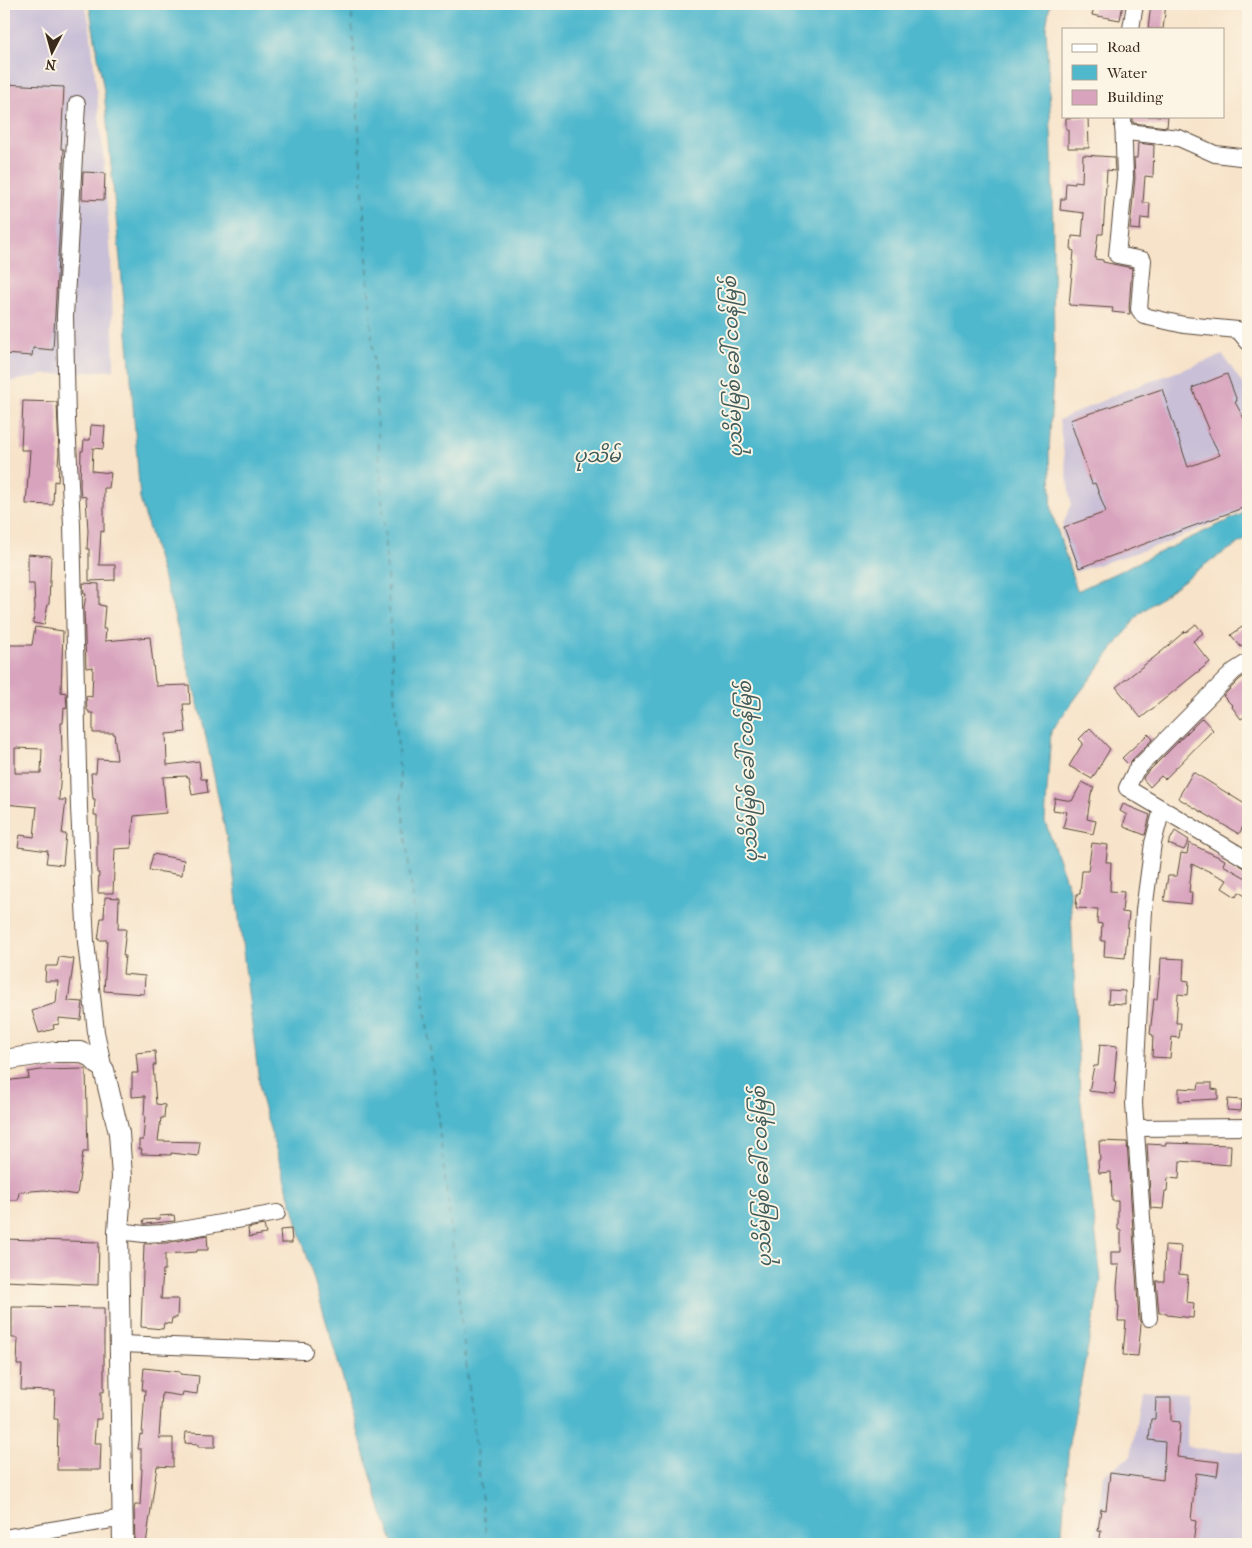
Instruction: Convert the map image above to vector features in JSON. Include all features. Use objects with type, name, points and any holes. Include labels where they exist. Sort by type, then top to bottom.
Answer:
[{"type":"street","points":[[1131,28],[1135,4]]},
{"type":"street","points":[[77,104],[65,316],[66,422],[72,524],[79,789],[86,942],[96,1032],[120,1133],[122,1177],[118,1230],[123,1544]]},
{"type":"street","points":[[1123,122],[1127,132],[1179,138],[1215,154],[1248,158]]},
{"type":"street","points":[[1123,122],[1125,177],[1117,255],[1143,260],[1139,309],[1144,316],[1184,325],[1238,330],[1248,342]]},
{"type":"street","points":[[1248,662],[1234,672],[1136,770],[1127,788],[1248,860]]},
{"type":"street","points":[[1149,1318],[1134,1103],[1144,910],[1153,843],[1162,809]]},
{"type":"street","points":[[4,1060],[55,1052],[80,1052],[91,1057],[104,1070]]},
{"type":"street","points":[[1136,1128],[1248,1127]]},
{"type":"street","points":[[118,1230],[144,1234],[164,1233],[277,1213]]},
{"type":"street","points":[[121,1344],[304,1352]]},
{"type":"street","points":[[4,1538],[123,1518]]},
{"type":"shaded area","points":[[4,4],[85,4],[90,26],[103,154],[111,257],[114,370],[42,375],[4,383]]},
{"type":"shaded area","points":[[1223,355],[1248,392],[1248,508],[1166,543],[1075,572],[1061,530],[1071,504],[1059,420],[1124,391]]},
{"type":"shaded area","points":[[1141,1390],[1188,1393],[1187,1446],[1212,1450],[1248,1452],[1248,1544],[1095,1544],[1103,1475],[1131,1456]]},
{"type":"water","name":"ပုသိမ်","points":[[89,4],[1050,4],[1046,27],[1052,151],[1054,353],[1049,454],[1052,513],[1077,591],[1248,511],[1248,538],[1210,561],[1139,614],[1051,731],[1045,821],[1070,892],[1080,1095],[1101,1280],[1069,1443],[1061,1544],[394,1544],[382,1513],[261,1098],[233,869],[203,723],[172,607],[140,499],[130,365],[104,91]]},
{"type":"building","points":[[1095,4],[1123,4],[1120,20],[1092,15]]},
{"type":"building","points":[[1151,4],[1166,4],[1163,28],[1148,28]]},
{"type":"building","points":[[4,84],[64,87],[61,149],[64,149],[53,350],[33,348],[32,356],[4,354]]},
{"type":"building","points":[[1066,118],[1088,118],[1089,148],[1068,148],[1068,129],[1066,129]]},
{"type":"building","points":[[1133,118],[1168,118],[1167,127],[1133,123]]},
{"type":"building","points":[[1138,143],[1154,145],[1153,177],[1145,176],[1143,203],[1150,203],[1149,219],[1141,218],[1140,230],[1130,229],[1135,178],[1134,158],[1137,158]]},
{"type":"building","points":[[1083,155],[1114,157],[1115,171],[1107,170],[1103,234],[1098,234],[1095,259],[1132,268],[1130,314],[1112,312],[1113,308],[1069,305],[1074,251],[1071,250],[1072,236],[1082,237],[1084,213],[1060,210],[1061,199],[1065,199],[1066,183],[1075,184],[1075,181],[1082,182]]},
{"type":"building","points":[[83,172],[105,173],[104,200],[82,199]]},
{"type":"building","points":[[1227,374],[1237,401],[1235,402],[1248,426],[1248,506],[1079,568],[1064,527],[1106,512],[1095,483],[1092,484],[1070,420],[1162,389],[1188,467],[1220,455],[1207,430],[1209,429],[1192,388]]},
{"type":"building","points":[[23,401],[57,402],[59,466],[58,482],[54,481],[53,505],[26,504],[30,450],[21,450]]},
{"type":"building","points":[[91,425],[105,426],[103,449],[93,448],[92,471],[111,473],[109,488],[104,488],[104,532],[101,531],[99,565],[115,565],[115,580],[89,581],[86,497],[81,496],[80,486],[81,451],[83,451],[84,440],[90,440]]},
{"type":"building","points":[[28,554],[51,556],[49,604],[44,625],[33,623],[35,608],[34,584],[28,584]]},
{"type":"building","points":[[83,583],[99,584],[99,605],[105,606],[103,629],[106,629],[105,641],[150,637],[156,686],[189,685],[190,704],[183,704],[186,732],[166,734],[167,765],[199,761],[201,779],[206,779],[208,792],[192,795],[189,777],[187,776],[163,777],[166,813],[134,816],[131,848],[115,849],[113,893],[98,893],[97,815],[94,815],[95,799],[93,799],[91,773],[96,773],[97,759],[117,760],[114,733],[93,733],[93,713],[89,713],[87,710],[86,696],[92,697],[93,667],[86,668],[84,608],[86,594],[84,594]]},
{"type":"building","points":[[1196,624],[1203,633],[1193,641],[1210,662],[1141,718],[1116,687]]},
{"type":"building","points":[[35,627],[63,631],[61,692],[66,693],[67,708],[64,707],[63,723],[61,723],[62,750],[59,800],[66,800],[62,834],[66,834],[63,865],[46,863],[48,851],[18,847],[20,835],[34,837],[37,807],[4,804],[4,645],[32,645]],"holes":[[[15,748],[42,749],[41,773],[15,773]]]},
{"type":"building","points":[[1242,627],[1248,636],[1248,642],[1241,647],[1231,635]]},
{"type":"building","points":[[1248,674],[1248,714],[1241,719],[1233,706],[1223,696],[1240,679]]},
{"type":"building","points":[[1202,718],[1213,730],[1165,779],[1161,776],[1150,787],[1143,779],[1144,776]]},
{"type":"building","points":[[1090,728],[1110,749],[1092,779],[1069,766],[1083,743],[1079,739]]},
{"type":"building","points":[[1148,734],[1153,739],[1128,764],[1122,758]]},
{"type":"building","points":[[1193,772],[1248,806],[1248,817],[1239,834],[1178,798]]},
{"type":"building","points":[[1082,782],[1094,788],[1091,794],[1087,819],[1096,821],[1093,834],[1063,828],[1067,812],[1053,810],[1055,798],[1072,801]]},
{"type":"building","points":[[1123,804],[1150,815],[1145,835],[1124,827],[1127,815],[1120,811]]},
{"type":"building","points":[[1175,831],[1189,840],[1184,850],[1168,844]]},
{"type":"building","points":[[1092,843],[1108,845],[1106,862],[1111,862],[1110,891],[1124,892],[1122,912],[1129,913],[1125,958],[1104,956],[1105,941],[1101,941],[1102,924],[1097,923],[1098,909],[1076,908],[1077,894],[1080,894],[1082,871],[1088,871]]},
{"type":"building","points":[[1189,843],[1225,860],[1223,865],[1248,879],[1248,898],[1239,892],[1236,897],[1222,888],[1227,880],[1192,864],[1189,892],[1192,892],[1191,904],[1164,901],[1168,876],[1177,876],[1181,853],[1187,854]]},
{"type":"building","points":[[153,854],[184,860],[182,875],[149,870]]},
{"type":"building","points":[[105,897],[119,898],[118,929],[126,929],[123,974],[145,976],[144,994],[104,991],[107,940],[98,940],[101,918],[104,918]]},
{"type":"building","points":[[59,957],[74,959],[68,1001],[83,1002],[81,1020],[59,1018],[59,1024],[53,1025],[54,1029],[39,1033],[32,1011],[56,1003],[58,981],[45,981],[46,966],[57,966]]},
{"type":"building","points":[[1161,958],[1184,959],[1183,980],[1189,981],[1188,995],[1178,994],[1176,1023],[1181,1023],[1179,1038],[1172,1037],[1170,1058],[1152,1057],[1153,1035],[1150,1034],[1154,999],[1157,999]]},
{"type":"building","points":[[1109,990],[1125,991],[1125,1004],[1108,1003]]},
{"type":"building","points":[[1100,1044],[1117,1046],[1114,1094],[1089,1091],[1094,1066],[1098,1066]]},
{"type":"building","points":[[155,1051],[156,1065],[153,1065],[156,1104],[165,1105],[158,1141],[200,1142],[198,1156],[171,1153],[171,1155],[141,1154],[142,1149],[139,1149],[139,1140],[143,1140],[145,1096],[132,1097],[132,1073],[138,1073],[136,1053]]},
{"type":"building","points":[[86,1069],[88,1152],[83,1152],[77,1195],[44,1190],[19,1192],[18,1200],[4,1200],[4,1081],[29,1078],[28,1072],[41,1070]]},
{"type":"building","points":[[1199,1083],[1212,1083],[1212,1089],[1218,1090],[1218,1099],[1179,1101],[1179,1088],[1198,1089]]},
{"type":"building","points":[[1228,1099],[1242,1100],[1241,1111],[1227,1110]]},
{"type":"building","points":[[1099,1141],[1127,1142],[1139,1319],[1141,1324],[1138,1356],[1123,1355],[1126,1321],[1118,1321],[1117,1287],[1119,1265],[1111,1265],[1111,1252],[1121,1252],[1121,1230],[1118,1230],[1118,1201],[1112,1201],[1111,1172],[1099,1173]]},
{"type":"building","points":[[1166,1143],[1231,1145],[1230,1165],[1180,1161],[1179,1179],[1168,1178],[1163,1209],[1151,1208],[1147,1144],[1166,1145]]},
{"type":"building","points":[[174,1215],[175,1221],[144,1224],[143,1220],[160,1219],[159,1216]]},
{"type":"building","points":[[264,1225],[266,1234],[249,1237],[248,1228]]},
{"type":"building","points":[[291,1229],[292,1243],[281,1243],[280,1230]]},
{"type":"building","points":[[207,1235],[208,1250],[165,1254],[161,1299],[178,1299],[177,1318],[172,1318],[171,1324],[164,1323],[163,1329],[141,1327],[144,1244],[166,1243]]},
{"type":"building","points":[[4,1239],[99,1242],[98,1285],[4,1281]]},
{"type":"building","points":[[1165,1245],[1181,1246],[1179,1274],[1188,1275],[1186,1302],[1194,1303],[1193,1318],[1159,1313],[1156,1281],[1164,1281]]},
{"type":"building","points":[[12,1307],[104,1308],[104,1392],[101,1392],[101,1419],[96,1419],[94,1443],[101,1443],[100,1470],[57,1470],[58,1419],[54,1419],[55,1391],[21,1390],[22,1365],[17,1365],[18,1338],[12,1338]]},
{"type":"building","points":[[144,1368],[199,1376],[197,1394],[183,1392],[182,1396],[162,1393],[159,1438],[173,1438],[173,1467],[157,1466],[146,1544],[135,1543],[134,1509],[135,1505],[140,1505],[142,1469],[141,1449],[138,1449],[140,1434],[142,1435],[145,1390],[142,1390]]},
{"type":"building","points":[[1156,1398],[1171,1398],[1171,1421],[1180,1422],[1177,1457],[1219,1462],[1217,1476],[1196,1473],[1191,1520],[1196,1521],[1193,1544],[1099,1544],[1101,1531],[1098,1531],[1101,1509],[1106,1510],[1110,1473],[1163,1480],[1165,1442],[1149,1440],[1151,1419],[1155,1419]]},
{"type":"building","points":[[186,1432],[215,1433],[215,1447],[198,1447],[198,1444],[185,1443]]},
{"type":"ferry route","points":[[351,4],[401,797],[487,1544]]},
{"type":"water label","name":"ပုသိမ်မြစ် ခေါ် ငဝန်မြစ်","points":[[733,367]]},
{"type":"water label","name":"ပုသိမ်မြစ် ခေါ် ငဝန်မြစ်","points":[[748,772]]},
{"type":"water label","name":"ပုသိမ်မြစ် ခေါ် ငဝန်မြစ်","points":[[762,1177]]}]
